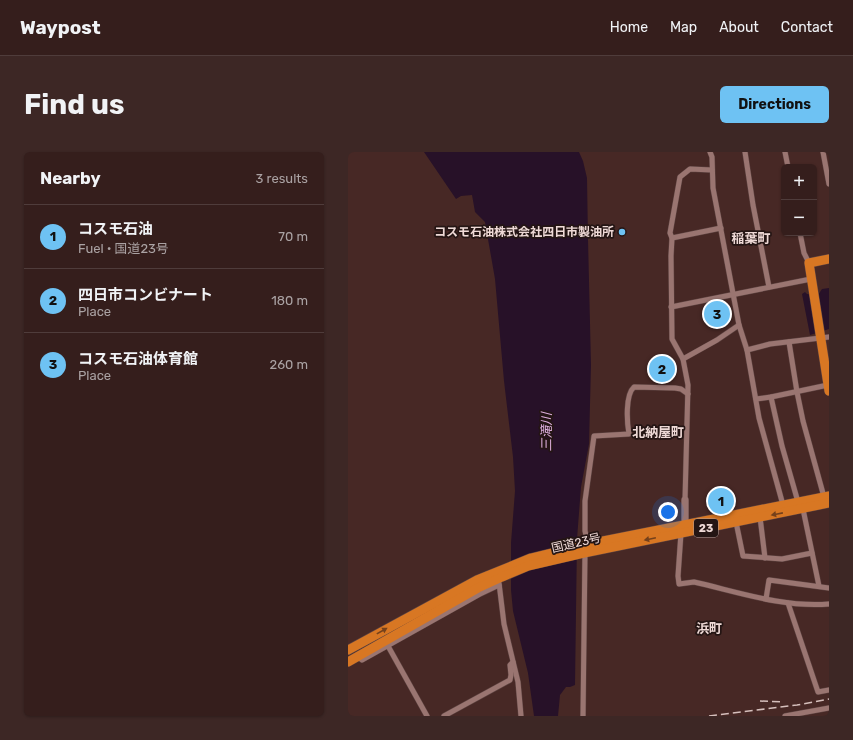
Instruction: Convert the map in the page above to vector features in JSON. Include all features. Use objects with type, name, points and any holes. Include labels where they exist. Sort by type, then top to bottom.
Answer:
[{"type":"highway","points":[[828,388],[823,336],[813,293],[809,263],[829,259]]},
{"type":"highway","name":"国道23号","points":[[348,662],[500,577],[531,558],[681,533],[736,522],[760,517],[827,498]]},
{"type":"highway","name":"国道23号","points":[[585,548],[685,524],[783,504],[800,505]]},
{"type":"highway","name":"国道23号","points":[[348,650],[478,580],[500,577]]},
{"type":"street","points":[[710,152],[712,157],[713,188],[739,325],[747,350],[759,418],[783,504]]},
{"type":"street","points":[[745,152],[769,287]]},
{"type":"street","points":[[785,152],[787,164]]},
{"type":"street","points":[[823,152],[829,184]]},
{"type":"street","points":[[712,170],[690,169],[680,177],[670,233],[672,238],[672,339],[683,359],[688,385],[685,524],[681,533],[678,576],[679,584],[694,582],[788,603],[810,605],[829,604]]},
{"type":"street","points":[[672,238],[721,228]]},
{"type":"street","points":[[801,236],[804,253],[809,263]]},
{"type":"street","points":[[671,307],[811,279]]},
{"type":"street","points":[[683,359],[717,340],[739,325]]},
{"type":"street","points":[[747,350],[770,344],[823,336]]},
{"type":"street","points":[[789,342],[797,392],[809,444],[827,498]]},
{"type":"street","points":[[583,716],[585,501],[594,436],[629,434],[627,426],[628,398],[634,388],[675,388],[681,389],[688,394]]},
{"type":"street","points":[[756,399],[828,388]]},
{"type":"street","points":[[771,397],[782,446],[800,505],[819,586]]},
{"type":"street","points":[[760,517],[765,558]]},
{"type":"street","points":[[736,522],[743,556],[782,559],[812,553]]},
{"type":"street","points":[[357,656],[362,660],[388,646],[480,594],[500,577]]},
{"type":"street","points":[[500,577],[504,624],[518,682],[522,716]]},
{"type":"street","points":[[766,599],[769,580],[829,588]]},
{"type":"street","points":[[788,603],[818,692],[829,690]]},
{"type":"street","points":[[388,646],[427,716]]},
{"type":"street","points":[[444,716],[510,680],[510,665],[513,662]]},
{"type":"street","points":[[785,716],[813,714],[829,708]]},
{"type":"water","name":"三滝川","points":[[424,152],[579,152],[583,161],[587,178],[591,365],[589,444],[581,487],[577,539],[575,685],[566,687],[560,695],[558,716],[534,716],[528,673],[513,611],[511,590],[511,543],[515,491],[513,457],[504,381],[495,279],[485,222],[475,212],[472,195],[461,196],[456,199]]},
{"type":"water","points":[[829,288],[829,329],[810,335],[802,294],[805,292],[807,294],[818,295],[822,289]]},
{"type":"railway","points":[[709,716],[797,705],[829,699]]},
{"type":"railway","points":[[760,701],[784,702]]},
{"type":"place","name":"コスモ石油株式会社四日市製油所","points":[[622,232]]},
{"type":"place","name":"コスモ石油体育館","points":[[717,314]]},
{"type":"place","name":"四日市コンビナート","points":[[662,369]]},
{"type":"place","name":"コスモ石油","points":[[721,501]]},
{"type":"district","name":"稲葉町","points":[[751,238]]},
{"type":"district","name":"北納屋町","points":[[658,432]]},
{"type":"district","name":"浜町","points":[[709,628]]}]
